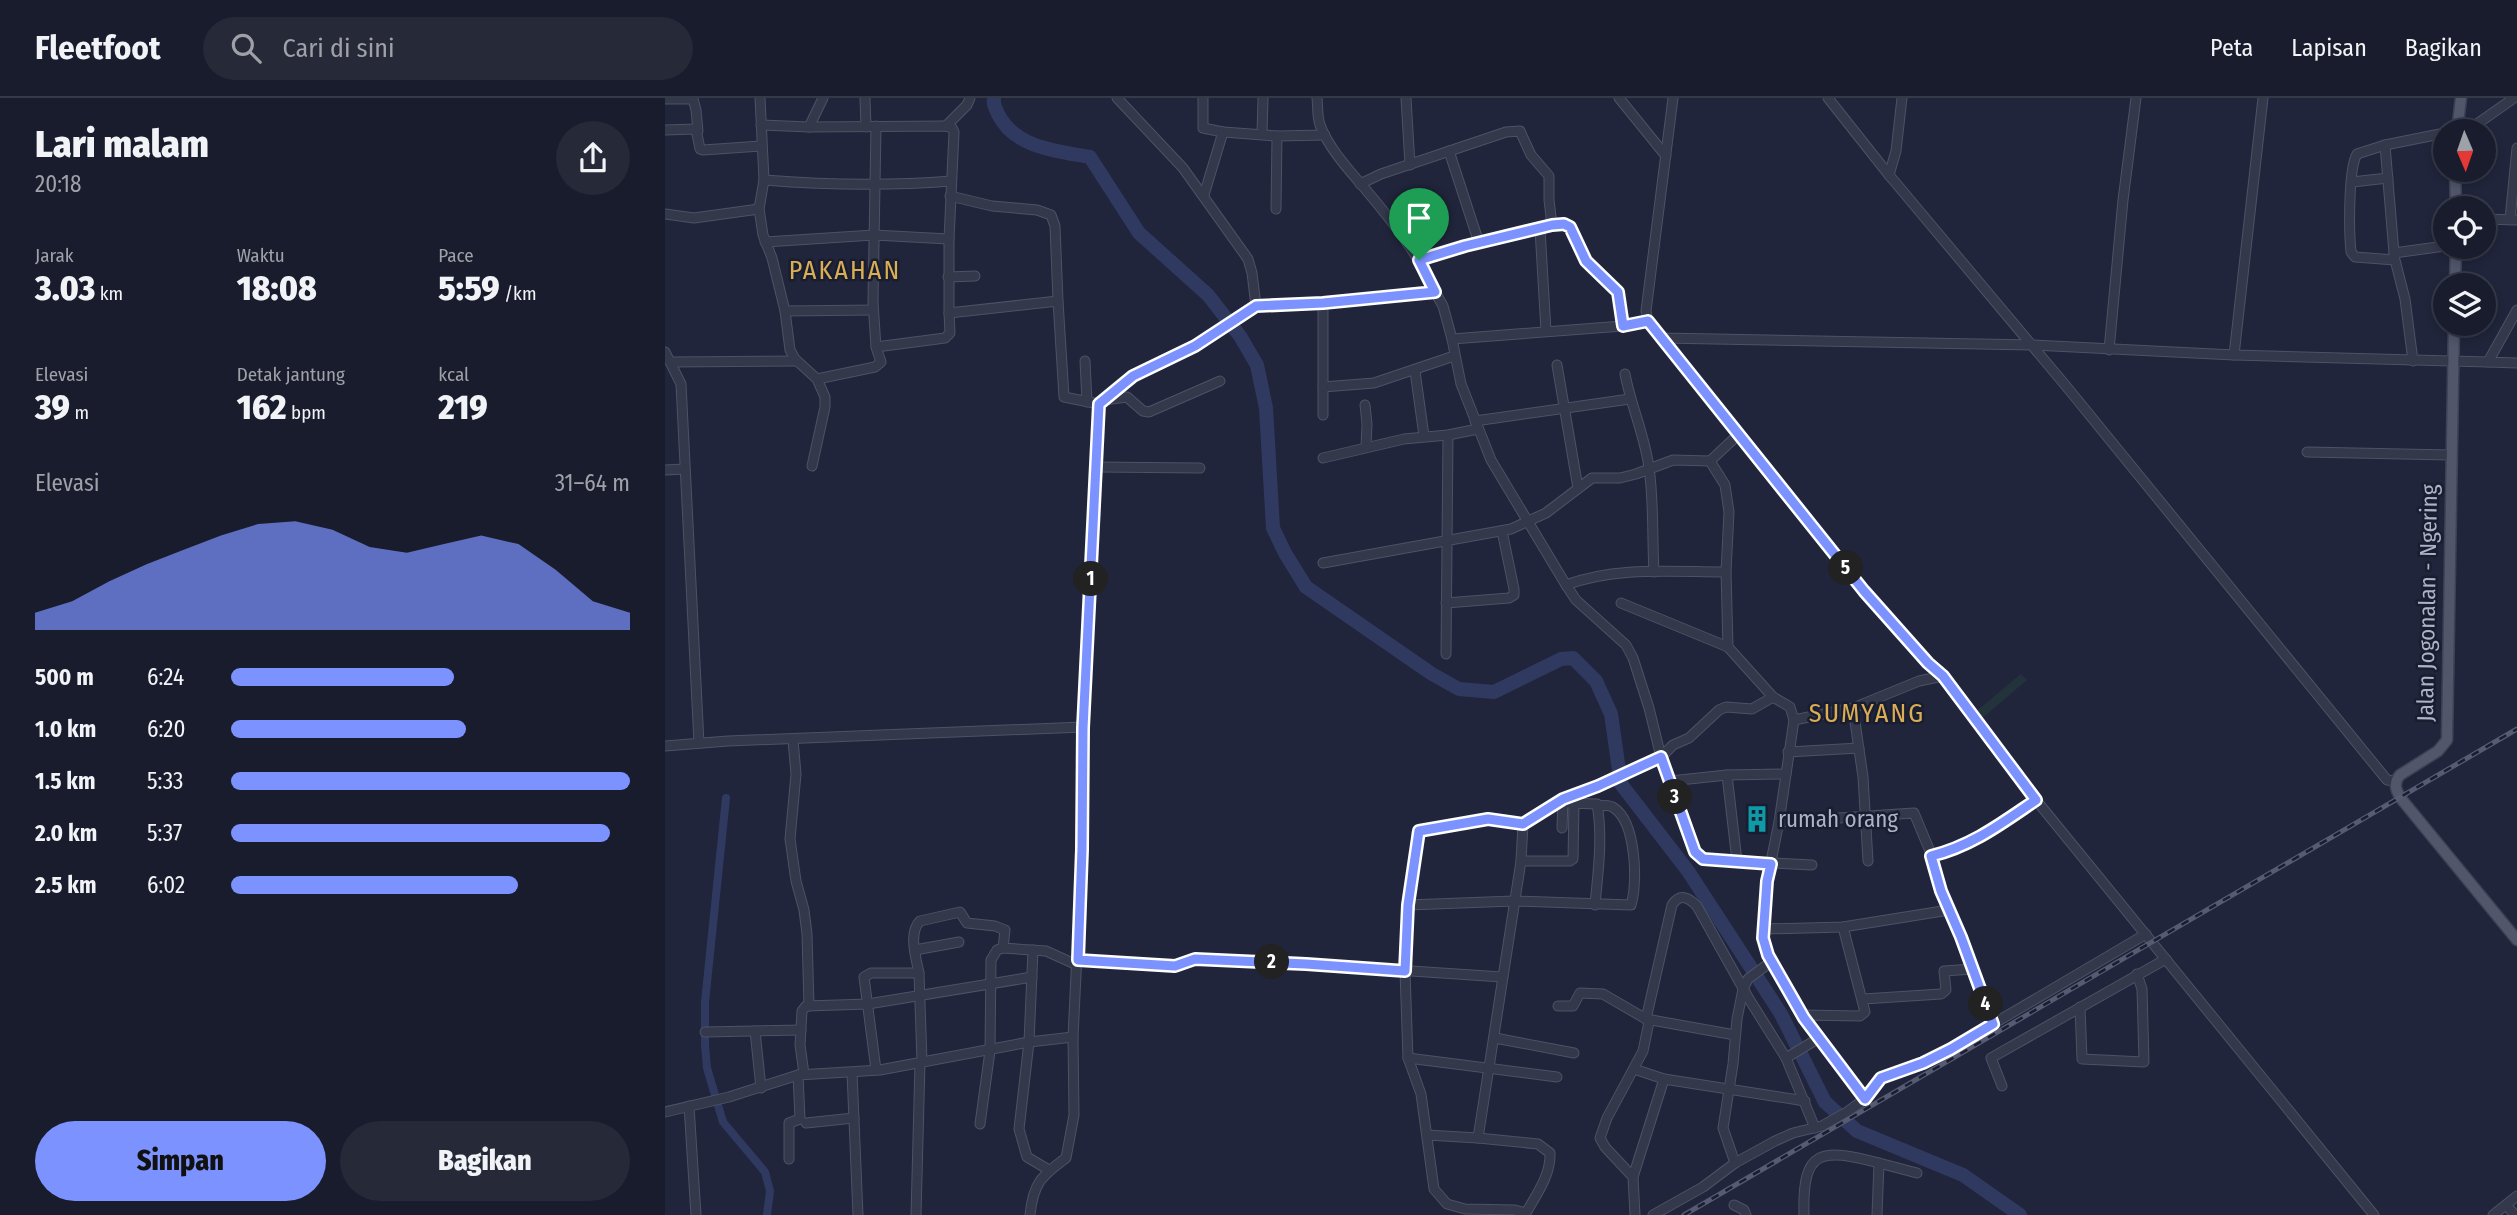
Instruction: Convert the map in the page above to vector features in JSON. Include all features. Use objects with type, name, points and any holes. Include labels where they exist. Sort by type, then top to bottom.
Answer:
[{"type":"main road","points":[[2457,119],[2461,98]]},
{"type":"main road","name":"Jalan Jogonalan - Ngering","points":[[2396,781],[2400,775],[2443,747],[2447,740],[2454,336]]},
{"type":"main road","points":[[2396,781],[2397,791],[2403,801],[2517,940]]},
{"type":"street","points":[[760,98],[764,180],[759,209],[765,242],[772,258],[785,311],[790,350],[797,361],[817,379],[825,397],[813,466]]},
{"type":"street","points":[[809,127],[823,98]]},
{"type":"street","points":[[817,379],[878,366],[881,360],[876,347],[873,310],[874,184],[871,127],[865,98]]},
{"type":"street","points":[[946,125],[967,105],[969,98]]},
{"type":"street","points":[[1117,98],[1165,147],[1204,195],[1248,259],[1256,306]]},
{"type":"street","points":[[1203,98],[1203,128],[1277,136],[1325,135]]},
{"type":"street","points":[[1262,134],[1263,98]]},
{"type":"street","points":[[1317,98],[1319,122],[1325,135],[1419,260],[1443,306],[1461,384],[1491,460],[1576,600],[1626,645],[1633,658],[1649,708],[1657,760],[1670,781],[1695,852],[1703,859],[1812,865]]},
{"type":"street","points":[[1406,98],[1410,165]]},
{"type":"street","points":[[1619,98],[1666,156]]},
{"type":"street","points":[[1673,98],[1646,311],[1648,321],[1864,591],[1943,676],[2036,800],[2374,1215]]},
{"type":"street","points":[[1828,98],[1889,175],[2033,345],[2379,771],[2387,780],[2396,781]]},
{"type":"street","points":[[1889,175],[1896,151],[1902,98]]},
{"type":"street","points":[[2109,350],[2136,98]]},
{"type":"street","points":[[2234,355],[2263,98]]},
{"type":"street","points":[[2484,119],[2514,98]]},
{"type":"street","points":[[665,99],[693,99],[701,150],[761,146]]},
{"type":"street","points":[[761,125],[946,125],[952,128],[954,132],[948,277],[950,333],[945,338],[876,347]]},
{"type":"street","points":[[665,130],[694,128],[698,131]]},
{"type":"street","points":[[1360,184],[1381,174],[1506,132],[1522,131],[1531,155],[1550,180],[1552,225]]},
{"type":"street","points":[[1204,195],[1223,132]]},
{"type":"street","points":[[2433,135],[2385,145],[2355,155],[2351,253],[2355,257],[2395,257],[2433,249]]},
{"type":"street","points":[[1276,209],[1277,136]]},
{"type":"street","points":[[2385,145],[2395,257],[2405,299],[2413,361]]},
{"type":"street","points":[[2513,220],[2517,148]]},
{"type":"street","points":[[1449,151],[1479,243]]},
{"type":"street","points":[[2352,181],[2388,178]]},
{"type":"street","points":[[764,180],[817,184],[951,181]]},
{"type":"street","points":[[950,196],[992,206],[1037,210],[1051,215],[1055,226],[1063,395],[1066,398],[1101,402],[1127,397],[1143,411],[1149,412],[1220,381]]},
{"type":"street","points":[[665,214],[694,218],[759,209]]},
{"type":"street","points":[[1419,260],[1552,225],[1570,227],[1586,261],[1615,288],[1620,299],[1623,326]]},
{"type":"street","points":[[1540,229],[1546,331]]},
{"type":"street","points":[[765,242],[874,235],[949,239]]},
{"type":"street","points":[[948,277],[975,276]]},
{"type":"street","points":[[1030,1215],[1032,1196],[1040,1179],[1066,1158],[1074,1115],[1073,1037],[1082,849],[1083,727],[1095,467],[1101,402],[1133,376],[1215,335],[1256,306],[1323,303],[1435,292]]},
{"type":"street","points":[[949,313],[1058,301]]},
{"type":"street","points":[[1322,415],[1323,303]]},
{"type":"street","points":[[785,311],[873,310]]},
{"type":"street","points":[[2488,362],[2517,310]]},
{"type":"street","points":[[1452,339],[1623,326],[1648,321]]},
{"type":"street","points":[[1662,338],[2033,345],[2234,355],[2517,363]]},
{"type":"street","points":[[665,352],[681,384],[699,743]]},
{"type":"street","points":[[1323,387],[1357,386],[1415,371],[1454,356]]},
{"type":"street","points":[[1085,360],[1087,402]]},
{"type":"street","points":[[671,362],[797,361]]},
{"type":"street","points":[[1557,365],[1579,488]]},
{"type":"street","points":[[1415,371],[1424,436]]},
{"type":"street","points":[[1625,374],[1650,469],[1654,572]]},
{"type":"street","points":[[1322,458],[1424,436],[1448,435],[1477,425],[1564,407],[1630,399]]},
{"type":"street","points":[[1365,405],[1366,447]]},
{"type":"street","points":[[1323,563],[1502,531],[1528,523],[1546,513],[1592,478],[1620,478],[1673,460],[1710,461],[1739,434]]},
{"type":"street","points":[[1446,654],[1448,435]]},
{"type":"street","points":[[2307,452],[2450,455]]},
{"type":"street","points":[[1710,461],[1725,485],[1729,512],[1726,572],[1728,648]]},
{"type":"street","points":[[1095,467],[1200,468]]},
{"type":"street","points":[[665,470],[685,469]]},
{"type":"street","points":[[1446,603],[1509,598],[1514,595],[1502,531]]},
{"type":"street","points":[[1566,585],[1602,574],[1726,572]]},
{"type":"street","points":[[1621,603],[1728,648],[1773,697],[1790,707],[1794,720],[1767,881],[1763,938],[1772,961],[1818,1039],[1865,1099]]},
{"type":"street","points":[[1794,720],[1853,708],[1919,681],[1943,676]]},
{"type":"street","points":[[1427,1135],[1538,1144],[1550,1153],[1539,1191],[1525,1214],[1515,1210],[1465,1209],[1447,1204],[1434,1189],[1421,1094],[1408,1059],[1405,971],[1408,905],[1419,831],[1488,819],[1523,824],[1564,799],[1657,760],[1673,745],[1689,737],[1719,710],[1726,707],[1752,709],[1773,697]]},
{"type":"street","points":[[1853,708],[1866,817],[1868,861]]},
{"type":"street","points":[[665,746],[1083,727]]},
{"type":"street","points":[[793,740],[796,775],[790,839],[807,934],[809,1006]]},
{"type":"street","points":[[1788,752],[1859,748]]},
{"type":"street","points":[[1670,781],[1727,775],[1786,774]]},
{"type":"street","points":[[1727,775],[1737,862]]},
{"type":"street","points":[[1408,905],[1514,901],[1631,905],[1635,875],[1625,822],[1616,809],[1609,806],[1598,806],[1596,803],[1574,804],[1565,802],[1564,799]]},
{"type":"street","points":[[1562,828],[1564,799]]},
{"type":"street","points":[[1931,856],[1954,850],[1981,838],[2036,800]]},
{"type":"street","points":[[1521,861],[1573,859],[1574,804]]},
{"type":"street","points":[[1595,905],[1599,866],[1598,806]]},
{"type":"street","points":[[1779,822],[1914,813],[1993,1024]]},
{"type":"street","points":[[1478,1138],[1521,861],[1523,824]]},
{"type":"street","points":[[1633,1177],[1600,1138],[1607,1118],[1634,1069],[1645,1042],[1649,1023],[1646,1019],[1672,905],[1682,897],[1689,898],[1697,906],[1743,989],[1787,1057],[1818,1127]]},
{"type":"street","points":[[1764,929],[1843,927],[1949,910]]},
{"type":"street","points":[[916,1215],[921,996],[915,950],[916,925],[920,921],[960,912],[967,923],[995,926],[1005,930],[1003,948]]},
{"type":"street","points":[[1803,1015],[1860,1016],[1865,1012],[1843,927]]},
{"type":"street","points":[[1653,1215],[1703,1187],[1735,1163],[1784,1137],[1818,1127],[1847,1112],[1865,1099],[1881,1078],[1933,1058],[2146,934]]},
{"type":"street","points":[[915,950],[959,942]]},
{"type":"street","points":[[980,1124],[990,1051],[993,954],[1003,948],[1046,951],[1077,962],[1175,966],[1195,959],[1501,977]]},
{"type":"street","points":[[1033,950],[1029,1042],[1019,1129],[1027,1157],[1049,1170]]},
{"type":"street","points":[[2002,1086],[1991,1058],[2167,959]]},
{"type":"street","points":[[1735,1163],[1723,1128],[1743,989],[1748,979],[1772,961]]},
{"type":"street","points":[[1863,999],[1941,994],[1946,990],[1944,971],[1973,969]]},
{"type":"street","points":[[876,1070],[864,982],[866,974],[919,974]]},
{"type":"street","points":[[2080,1007],[2081,1059],[2144,1062],[2142,989],[2137,974]]},
{"type":"street","points":[[789,1158],[789,1123],[800,1119],[802,1011],[809,1006],[868,1004],[1032,977]]},
{"type":"street","points":[[1559,1006],[1573,1006],[1580,993],[1603,994],[1646,1019],[1735,1035]]},
{"type":"street","points":[[705,1032],[801,1030]]},
{"type":"street","points":[[755,1031],[761,1088]]},
{"type":"street","points":[[665,1112],[801,1075],[876,1070],[1029,1042],[1073,1037]]},
{"type":"street","points":[[1495,1038],[1574,1053]]},
{"type":"street","points":[[1787,1057],[1818,1039]]},
{"type":"street","points":[[1408,1059],[1557,1077]]},
{"type":"street","points":[[1634,1069],[1664,1079],[1805,1101]]},
{"type":"street","points":[[852,1073],[858,1215]]},
{"type":"street","points":[[1635,1215],[1633,1177],[1664,1079]]},
{"type":"street","points":[[689,1106],[696,1215]]},
{"type":"street","points":[[806,1123],[854,1118]]},
{"type":"street","points":[[1804,1215],[1803,1186],[1806,1174],[1812,1164],[1832,1153],[1917,1173]]},
{"type":"street","points":[[1877,1215],[1879,1163]]},
{"type":"street","points":[[2493,1215],[2517,1196]]},
{"type":"street","points":[[1734,1205],[1744,1210],[1746,1215]]},
{"type":"street","points":[[2506,1205],[2515,1215]]},
{"type":"shaded area","points":[[2021,674],[2027,680],[1979,721],[1973,714]]},
{"type":"waterway","points":[[994,98],[995,108],[1005,125],[1026,141],[1050,150],[1090,157],[1139,233],[1208,295],[1240,336],[1257,365],[1266,408],[1273,528],[1306,587],[1432,674],[1459,689],[1494,692],[1561,659],[1573,658],[1596,681],[1611,714],[1621,784],[1688,871],[1781,1014],[1825,1102],[1857,1131],[1963,1175],[2020,1215]]},
{"type":"waterway","points":[[726,798],[705,1002],[707,1068],[723,1122],[765,1172],[770,1191],[767,1215]]},
{"type":"railway","points":[[1684,1215],[2517,729]]},
{"type":"place","name":"rumah orang","points":[[1757,819]]},
{"type":"district","name":"PAKAHAN","points":[[845,270]]},
{"type":"district","name":"SUMYANG","points":[[1867,713]]},
{"type":"route","points":[[1552,225],[1568,225],[1586,261],[1618,292],[1623,326],[1648,321],[1864,591],[1933,669],[1943,676],[1982,727],[2036,800],[1981,838],[1954,850],[1931,856],[1941,891],[1993,1024],[1923,1063],[1881,1078],[1865,1099],[1804,1018],[1768,955],[1763,938],[1767,881],[1771,864],[1703,859],[1695,852],[1661,757],[1563,799],[1523,824],[1488,819],[1417,832],[1408,905],[1405,971],[1195,959],[1175,966],[1078,960],[1083,728],[1099,404],[1133,376],[1215,335],[1256,306],[1323,303],[1435,292],[1419,260],[1552,225]]}]
